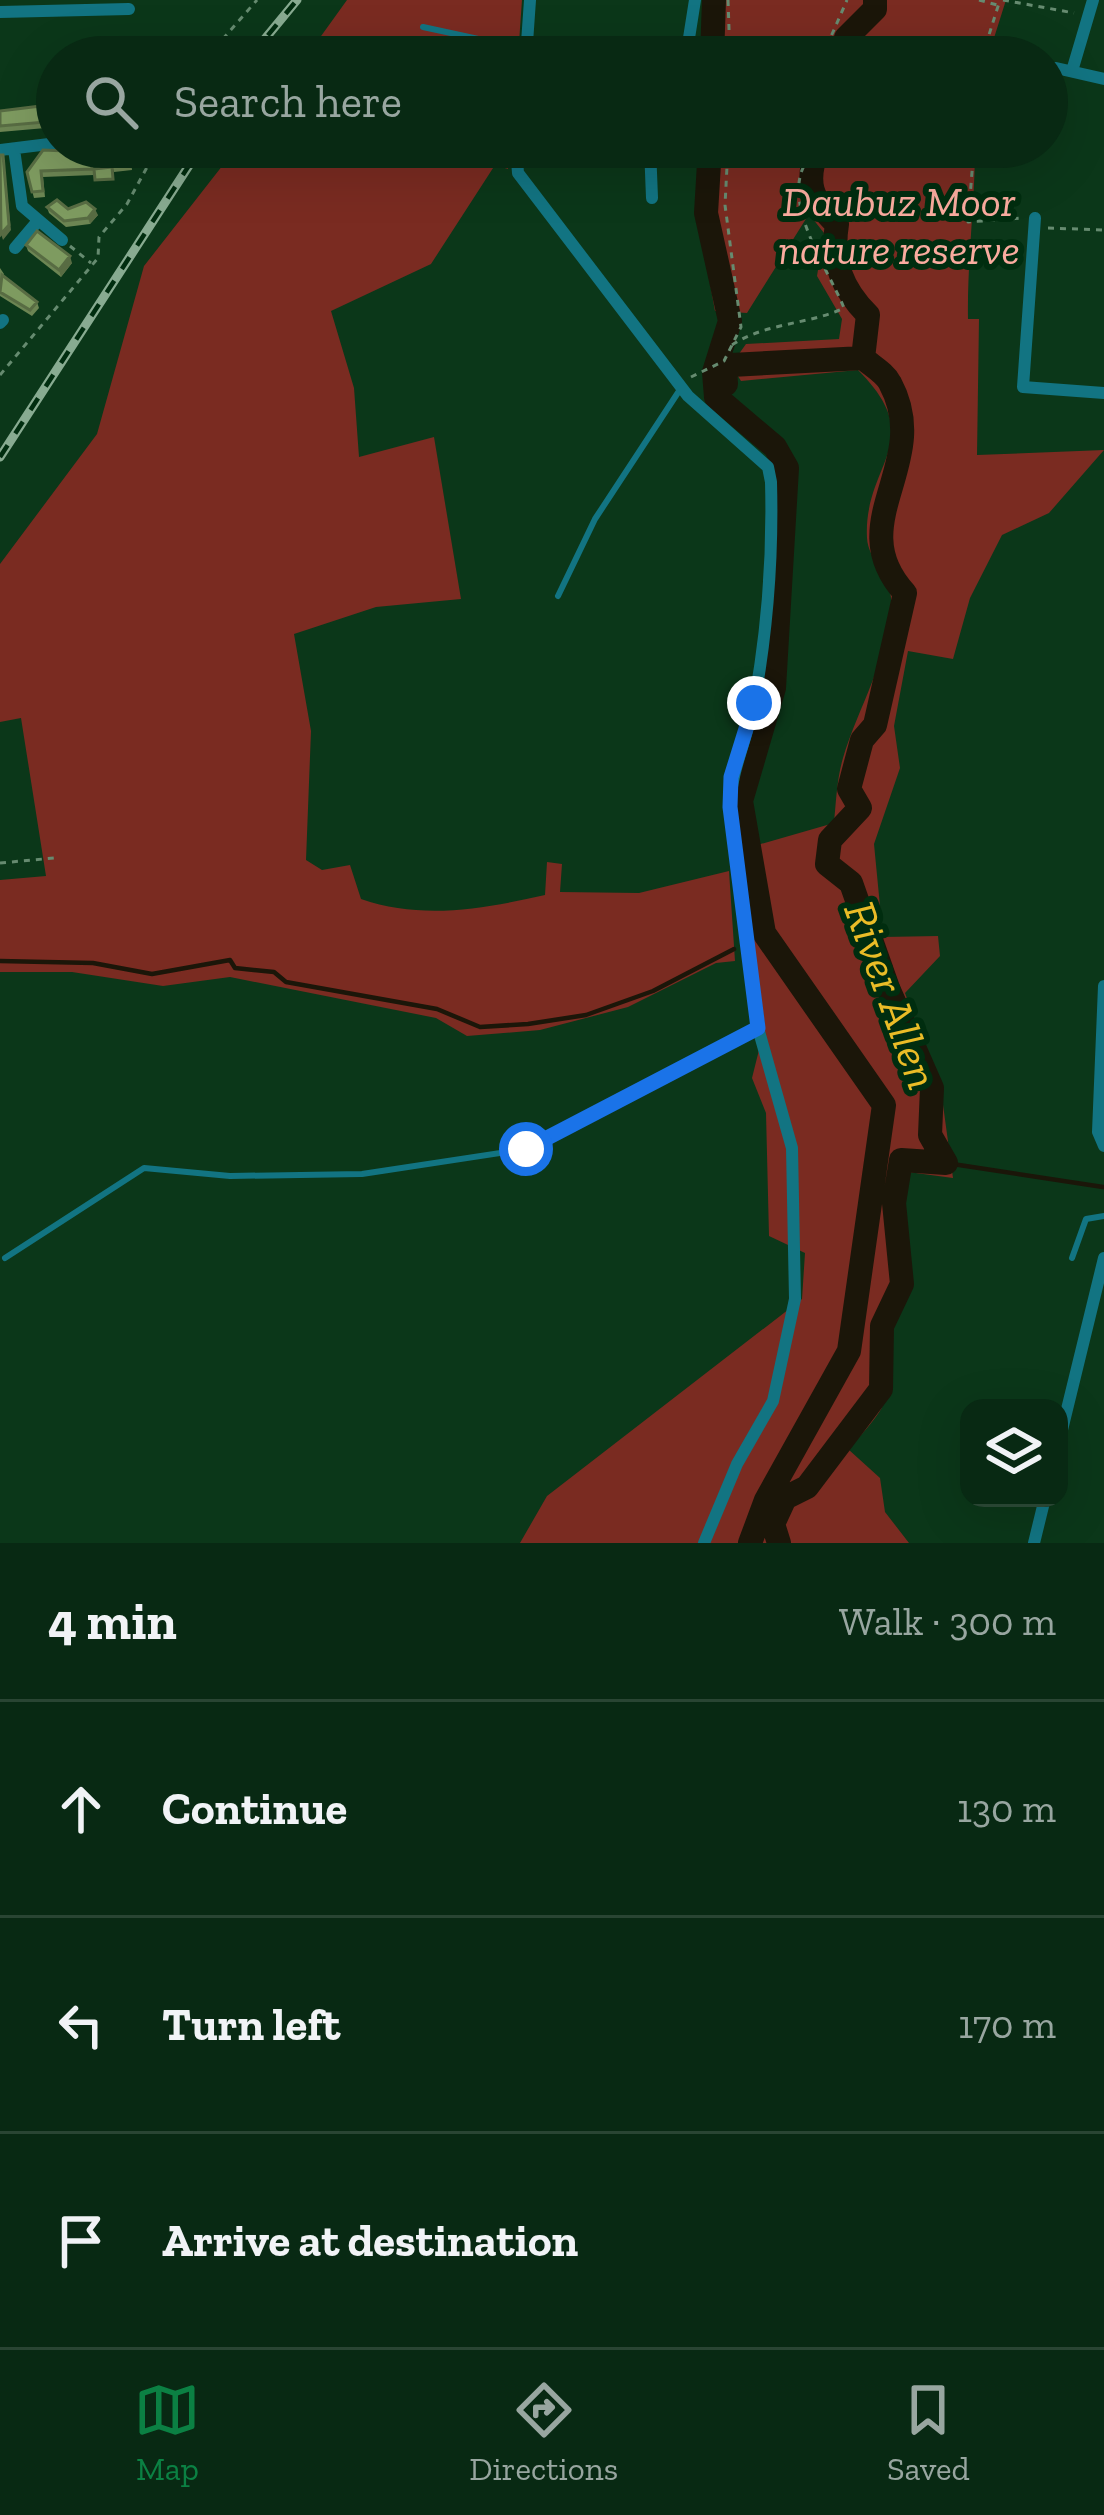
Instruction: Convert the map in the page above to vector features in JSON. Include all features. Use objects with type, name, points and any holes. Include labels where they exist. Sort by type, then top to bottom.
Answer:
[{"type":"street","points":[[527,36],[530,0]]},
{"type":"street","points":[[689,36],[695,0]]},
{"type":"street","points":[[1072,71],[1093,0]]},
{"type":"street","points":[[0,11],[129,9]]},
{"type":"street","points":[[1068,70],[1104,79]]},
{"type":"street","points":[[7,150],[22,206],[62,240]]},
{"type":"street","points":[[518,168],[680,385],[768,467],[771,482],[770,609],[754,703],[730,792],[758,1028],[792,1148],[795,1299],[772,1401],[736,1464],[704,1543]]},
{"type":"street","points":[[651,168],[652,198]]},
{"type":"street","points":[[14,248],[38,222]]},
{"type":"street","points":[[1034,223],[1023,387],[1104,392]]},
{"type":"street","points":[[1104,986],[1098,1132],[1104,1146]]},
{"type":"street","points":[[1068,1405],[1104,1258]]},
{"type":"street","points":[[1034,1543],[1043,1507]]},
{"type":"lane","points":[[423,27],[459,36]]},
{"type":"lane","points":[[558,596],[595,519],[680,385]]},
{"type":"lane","points":[[5,1258],[144,1168],[230,1176],[362,1174],[526,1149],[758,1028]]},
{"type":"lane","points":[[1072,1258],[1086,1219],[1104,1216]]},
{"type":"path","points":[[225,36],[257,0]]},
{"type":"path","points":[[728,0],[729,36]]},
{"type":"path","points":[[831,36],[847,0]]},
{"type":"path","points":[[980,0],[1088,15]]},
{"type":"path","points":[[989,36],[1001,2]]},
{"type":"path","points":[[0,375],[92,264],[103,231],[131,198],[147,168]]},
{"type":"path","points":[[680,385],[724,362],[741,327],[725,205],[727,168]]},
{"type":"path","points":[[732,345],[784,322],[823,318],[844,308],[824,258],[807,239],[797,185],[805,168]]},
{"type":"path","points":[[972,168],[968,222],[1104,230]]},
{"type":"path","points":[[62,240],[92,264]]},
{"type":"path","points":[[0,863],[54,858]]},
{"type":"green space","points":[[347,0],[522,0],[519,36],[321,36]]},
{"type":"green space","points":[[703,0],[1006,0],[995,36],[704,36]]},
{"type":"green space","points":[[221,168],[493,168],[431,264],[331,311],[354,388],[359,457],[434,437],[461,599],[376,607],[294,634],[311,731],[306,860],[322,870],[350,865],[361,899],[430,911],[545,895],[547,862],[562,864],[560,892],[639,893],[729,871],[735,961],[716,963],[628,1007],[540,1030],[467,1036],[436,1018],[230,977],[163,986],[72,972],[0,972],[0,880],[46,876],[21,718],[0,722],[0,564],[97,434],[144,266]]},
{"type":"green space","name":"Daubuz Moor nature reserve","points":[[701,168],[974,168],[968,319],[979,319],[977,455],[1104,450],[1049,513],[1002,535],[970,598],[953,659],[908,651],[894,726],[900,768],[874,844],[883,937],[938,936],[940,956],[905,993],[941,1090],[953,1178],[893,1170],[908,1288],[874,1319],[888,1390],[877,1415],[848,1449],[880,1478],[885,1512],[909,1543],[520,1543],[547,1496],[802,1299],[805,1253],[769,1236],[766,1113],[752,1078],[765,1026],[740,850],[834,823],[843,758],[880,660],[890,619],[890,590],[867,538],[868,512],[891,435],[879,395],[858,370],[741,381],[731,365],[746,344],[839,339],[842,319],[817,276],[824,233],[809,214],[747,313],[715,311],[699,223]]},
{"type":"building","points":[[36,107],[36,123],[0,126],[0,111]]},
{"type":"building","points":[[0,155],[9,225],[1,234]]},
{"type":"building","points":[[36,160],[36,168],[92,169],[41,171],[43,191],[32,192],[27,172]]},
{"type":"building","points":[[112,168],[113,179],[95,180],[94,169]]},
{"type":"building","points":[[57,200],[68,209],[86,202],[95,209],[88,218],[64,221],[47,207]]},
{"type":"building","points":[[37,231],[70,256],[59,270],[26,245]]},
{"type":"building","points":[[2,275],[37,302],[30,310],[0,292]]},
{"type":"waterway","points":[[713,36],[714,0]]},
{"type":"waterway","name":"River Allen","points":[[848,36],[875,9],[875,0]]},
{"type":"waterway","points":[[709,168],[706,213],[730,321],[714,372],[716,397],[775,447],[787,468],[774,688],[741,801],[764,933],[884,1105],[849,1351],[766,1500],[750,1543]]},
{"type":"waterway","name":"River Allen","points":[[779,1543],[773,1524],[785,1498],[807,1487],[881,1389],[882,1326],[902,1284],[894,1203],[901,1160],[946,1163],[930,1135],[932,1088],[888,988],[851,883],[827,864],[830,840],[860,808],[849,789],[862,740],[875,725],[905,593],[887,567],[881,542],[902,440],[901,412],[888,379],[863,358],[868,315],[845,285],[837,262],[837,224],[812,189],[813,168]]},
{"type":"waterway","points":[[718,385],[726,384],[725,370],[731,365],[863,358]]},
{"type":"waterway","points":[[756,937],[764,933]]},
{"type":"waterway","points":[[0,961],[93,963],[152,974],[230,960],[235,968],[274,972],[286,982],[437,1009],[480,1027],[586,1015],[653,991],[734,949]]},
{"type":"waterway","points":[[946,1163],[1103,1187]]},
{"type":"railway","points":[[267,36],[297,0]]},
{"type":"railway","points":[[0,457],[187,168]]},
{"type":"route","points":[[526,1149],[758,1028],[730,807],[731,777],[754,703]]}]
